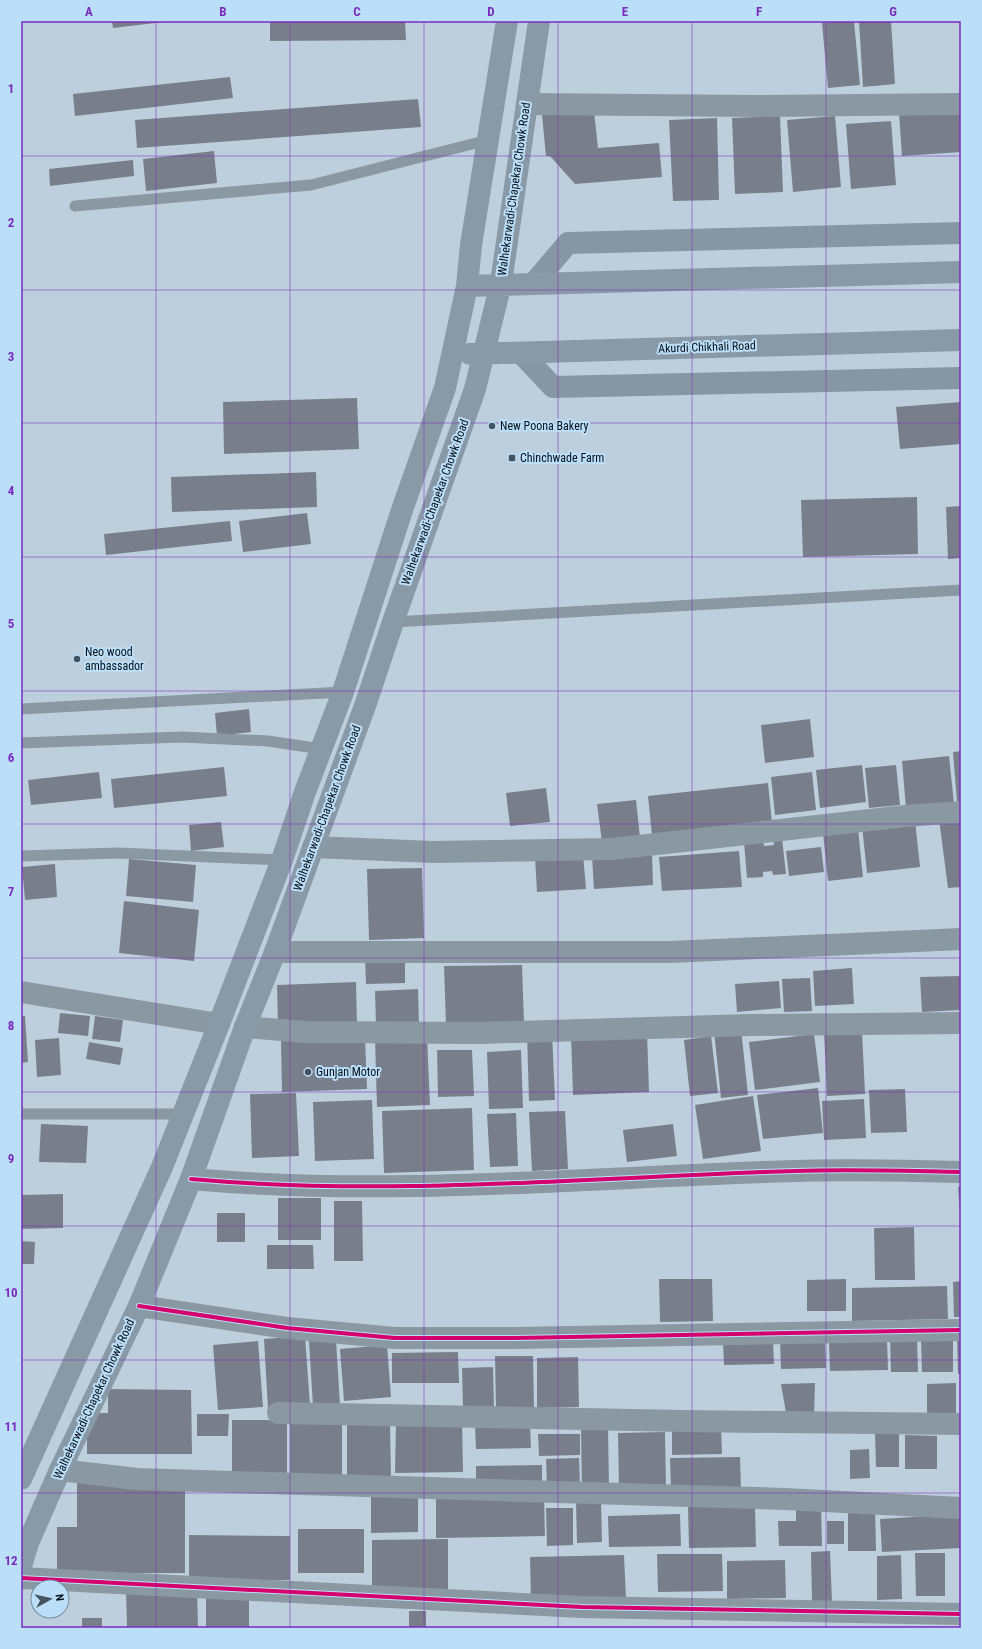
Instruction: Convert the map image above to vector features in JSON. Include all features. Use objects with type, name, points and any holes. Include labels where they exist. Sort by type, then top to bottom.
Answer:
[{"type":"main road","name":"Walhekarwadi-Chapekar Chowk Road","points":[[21,1479],[141,1217],[184,1114],[219,1024],[282,860],[343,692],[402,510],[445,388],[468,286],[471,245],[507,21]]},
{"type":"main road","name":"Walhekarwadi-Chapekar Chowk Road","points":[[21,1566],[28,1543],[60,1470],[139,1306],[191,1179],[245,1027],[275,952],[366,703],[392,622],[475,389],[501,284],[539,21]]},
{"type":"main road","points":[[468,286],[961,272]]},
{"type":"main road","name":"Akurdi Chikhali Road","points":[[452,354],[961,340]]},
{"type":"street","points":[[527,104],[756,106],[961,104]]},
{"type":"street","points":[[534,283],[568,243],[961,232]]},
{"type":"street","points":[[521,353],[553,387],[961,378]]},
{"type":"street","points":[[313,847],[433,852],[612,849],[906,816],[961,812]]},
{"type":"street","points":[[275,952],[671,952],[961,940]]},
{"type":"street","points":[[21,992],[219,1024]]},
{"type":"street","points":[[245,1027],[306,1032],[480,1033],[750,1025],[961,1023]]},
{"type":"street","points":[[191,1179],[334,1187],[484,1185],[795,1171],[961,1172]]},
{"type":"street","points":[[139,1306],[287,1328],[395,1338],[515,1338],[961,1330]]},
{"type":"street","points":[[278,1413],[674,1421],[961,1424]]},
{"type":"street","points":[[60,1470],[137,1479],[785,1499],[961,1508]]},
{"type":"street","points":[[21,1578],[582,1607],[961,1614]]},
{"type":"lane","points":[[75,206],[311,185],[488,140]]},
{"type":"lane","points":[[392,622],[961,590]]},
{"type":"lane","points":[[21,710],[343,692]]},
{"type":"lane","points":[[21,743],[182,737],[268,741],[321,750]]},
{"type":"lane","points":[[21,856],[118,853],[282,860]]},
{"type":"lane","points":[[21,1114],[184,1114]]},
{"type":"building","points":[[112,21],[164,21],[164,22],[113,28]]},
{"type":"building","points":[[270,21],[405,21],[406,40],[270,41]]},
{"type":"building","points":[[854,21],[860,85],[828,88],[822,23]]},
{"type":"building","points":[[859,21],[891,21],[895,84],[863,87]]},
{"type":"building","points":[[230,77],[233,98],[75,116],[73,94]]},
{"type":"building","points":[[418,99],[421,127],[137,148],[135,120]]},
{"type":"building","points":[[960,108],[961,152],[902,156],[899,113]]},
{"type":"building","points":[[594,111],[598,148],[659,143],[662,177],[575,184],[550,156],[546,156],[542,115]]},
{"type":"building","points":[[780,116],[783,192],[735,194],[732,118]]},
{"type":"building","points":[[835,116],[841,187],[793,192],[787,120]]},
{"type":"building","points":[[717,118],[719,200],[673,201],[669,120]]},
{"type":"building","points":[[891,121],[896,185],[851,189],[846,124]]},
{"type":"building","points":[[214,151],[217,183],[146,191],[143,159]]},
{"type":"building","points":[[133,160],[134,176],[50,186],[49,169]]},
{"type":"building","points":[[357,398],[359,449],[224,454],[223,402]]},
{"type":"building","points":[[961,402],[961,444],[900,449],[896,407]]},
{"type":"building","points":[[316,472],[317,507],[172,512],[171,477]]},
{"type":"building","points":[[917,497],[918,554],[803,557],[801,500]]},
{"type":"building","points":[[961,506],[961,558],[948,559],[946,507]]},
{"type":"building","points":[[307,513],[311,544],[243,552],[239,521]]},
{"type":"building","points":[[230,521],[232,541],[106,555],[104,534]]},
{"type":"building","points":[[249,709],[251,732],[217,736],[215,713]]},
{"type":"building","points":[[810,719],[814,757],[765,763],[761,725]]},
{"type":"building","points":[[961,751],[961,801],[957,801],[953,752]]},
{"type":"building","points":[[949,756],[954,804],[906,808],[902,761]]},
{"type":"building","points":[[862,765],[866,802],[820,808],[816,770]]},
{"type":"building","points":[[896,765],[900,805],[869,808],[865,768]]},
{"type":"building","points":[[224,767],[227,796],[114,808],[111,779]]},
{"type":"building","points":[[99,772],[102,798],[31,805],[28,780]]},
{"type":"building","points":[[812,772],[816,810],[775,815],[771,777]]},
{"type":"building","points":[[768,783],[772,823],[652,835],[648,796]]},
{"type":"building","points":[[546,788],[550,822],[510,826],[506,793]]},
{"type":"building","points":[[636,800],[640,838],[602,842],[597,804]]},
{"type":"building","points":[[961,816],[961,887],[948,888],[939,819]]},
{"type":"building","points":[[915,820],[920,867],[867,873],[862,826]]},
{"type":"building","points":[[221,822],[224,847],[191,851],[189,825]]},
{"type":"building","points":[[858,829],[863,877],[828,881],[823,833]]},
{"type":"building","points":[[782,838],[786,874],[773,875],[772,871],[763,872],[763,877],[747,878],[744,842],[763,840],[764,846],[774,845],[773,839]]},
{"type":"building","points":[[821,847],[824,872],[789,876],[786,851]]},
{"type":"building","points":[[739,851],[742,887],[662,891],[659,857]]},
{"type":"building","points":[[652,853],[653,885],[594,889],[592,856]]},
{"type":"building","points":[[583,854],[586,889],[537,892],[535,857]]},
{"type":"building","points":[[129,859],[196,865],[193,902],[126,896]]},
{"type":"building","points":[[55,864],[57,897],[25,900],[22,867]]},
{"type":"building","points":[[422,868],[424,938],[369,940],[367,869]]},
{"type":"building","points":[[124,901],[199,910],[194,961],[119,953]]},
{"type":"building","points":[[405,957],[405,983],[366,984],[365,958]]},
{"type":"building","points":[[522,965],[524,1023],[446,1025],[444,966]]},
{"type":"building","points":[[852,968],[854,1004],[815,1006],[813,971]]},
{"type":"building","points":[[961,976],[961,1010],[922,1012],[920,977]]},
{"type":"building","points":[[810,978],[812,1011],[784,1012],[782,979]]},
{"type":"building","points":[[779,981],[781,1008],[737,1012],[735,984]]},
{"type":"building","points":[[356,982],[357,1024],[278,1026],[277,985]]},
{"type":"building","points":[[418,989],[419,1025],[376,1026],[375,991]]},
{"type":"building","points":[[60,1013],[90,1016],[88,1036],[58,1033]]},
{"type":"building","points":[[21,1016],[25,1016],[28,1062],[21,1063]]},
{"type":"building","points":[[95,1016],[123,1020],[120,1042],[92,1039]]},
{"type":"building","points":[[741,1028],[748,1095],[721,1098],[714,1031]]},
{"type":"building","points":[[862,1030],[865,1094],[827,1096],[824,1032]]},
{"type":"building","points":[[552,1032],[555,1100],[529,1101],[527,1033]]},
{"type":"building","points":[[647,1032],[649,1092],[573,1095],[571,1035]]},
{"type":"building","points":[[814,1034],[820,1082],[755,1090],[749,1042]]},
{"type":"building","points":[[427,1036],[430,1105],[377,1107],[375,1038]]},
{"type":"building","points":[[711,1036],[718,1093],[690,1096],[684,1040]]},
{"type":"building","points":[[59,1038],[61,1075],[37,1077],[35,1040]]},
{"type":"building","points":[[365,1038],[367,1089],[282,1092],[281,1041]]},
{"type":"building","points":[[89,1042],[123,1048],[120,1065],[86,1059]]},
{"type":"building","points":[[437,1050],[472,1050],[474,1096],[438,1097]]},
{"type":"building","points":[[521,1050],[523,1108],[489,1109],[487,1052]]},
{"type":"building","points":[[818,1088],[823,1133],[763,1139],[757,1095]]},
{"type":"building","points":[[905,1089],[907,1132],[871,1133],[869,1090]]},
{"type":"building","points":[[296,1093],[299,1156],[252,1158],[250,1094]]},
{"type":"building","points":[[753,1096],[761,1151],[703,1159],[695,1105]]},
{"type":"building","points":[[864,1099],[866,1138],[824,1140],[822,1101]]},
{"type":"building","points":[[372,1100],[374,1159],[315,1161],[313,1102]]},
{"type":"building","points":[[472,1108],[474,1170],[384,1173],[382,1111]]},
{"type":"building","points":[[565,1111],[568,1169],[532,1171],[529,1112]]},
{"type":"building","points":[[516,1113],[518,1166],[490,1167],[487,1114]]},
{"type":"building","points":[[41,1124],[88,1126],[86,1163],[39,1162]]},
{"type":"building","points":[[673,1124],[677,1156],[627,1162],[623,1130]]},
{"type":"building","points":[[958,1187],[961,1187],[961,1212],[960,1212]]},
{"type":"building","points":[[63,1194],[63,1228],[21,1229],[21,1195]]},
{"type":"building","points":[[278,1198],[321,1198],[321,1240],[278,1240]]},
{"type":"building","points":[[334,1201],[362,1201],[363,1261],[334,1261]]},
{"type":"building","points":[[217,1213],[245,1213],[245,1242],[217,1242]]},
{"type":"building","points":[[914,1227],[915,1280],[875,1280],[874,1228]]},
{"type":"building","points":[[21,1241],[35,1242],[34,1264],[21,1264]]},
{"type":"building","points":[[267,1245],[313,1245],[314,1269],[267,1269]]},
{"type":"building","points":[[659,1279],[712,1279],[713,1321],[660,1322]]},
{"type":"building","points":[[846,1279],[846,1311],[807,1311],[807,1280]]},
{"type":"building","points":[[961,1281],[961,1317],[954,1317],[953,1282]]},
{"type":"building","points":[[947,1286],[948,1319],[852,1321],[852,1288]]},
{"type":"building","points":[[305,1336],[310,1406],[268,1409],[264,1339]]},
{"type":"building","points":[[890,1337],[917,1337],[918,1372],[891,1372]]},
{"type":"building","points":[[957,1337],[961,1337],[961,1373],[958,1374]]},
{"type":"building","points":[[921,1338],[953,1338],[953,1372],[922,1372]]},
{"type":"building","points":[[825,1339],[826,1368],[781,1369],[780,1340]]},
{"type":"building","points":[[887,1339],[888,1370],[830,1371],[829,1340]]},
{"type":"building","points":[[336,1340],[340,1405],[313,1406],[309,1341]]},
{"type":"building","points":[[773,1340],[774,1364],[724,1365],[723,1341]]},
{"type":"building","points":[[258,1341],[263,1407],[218,1410],[213,1345]]},
{"type":"building","points":[[387,1345],[391,1397],[344,1401],[340,1349]]},
{"type":"building","points":[[458,1352],[459,1383],[392,1383],[392,1353]]},
{"type":"building","points":[[495,1356],[533,1356],[534,1409],[496,1409]]},
{"type":"building","points":[[578,1357],[579,1407],[537,1408],[537,1358]]},
{"type":"building","points":[[493,1367],[494,1408],[463,1409],[462,1368]]},
{"type":"building","points":[[815,1383],[814,1418],[787,1418],[781,1384]]},
{"type":"building","points":[[956,1383],[956,1416],[927,1416],[927,1384]]},
{"type":"building","points":[[108,1389],[191,1390],[192,1454],[87,1454],[87,1413],[108,1413]]},
{"type":"building","points":[[197,1414],[229,1414],[228,1436],[197,1436]]},
{"type":"building","points":[[290,1418],[342,1418],[342,1476],[290,1476]]},
{"type":"building","points":[[232,1420],[287,1420],[287,1473],[232,1473]]},
{"type":"building","points":[[396,1421],[462,1421],[463,1472],[395,1473]]},
{"type":"building","points":[[347,1422],[390,1422],[391,1478],[347,1479]]},
{"type":"building","points":[[475,1425],[530,1425],[531,1448],[476,1449]]},
{"type":"building","points":[[608,1427],[609,1489],[582,1490],[581,1428]]},
{"type":"building","points":[[721,1427],[722,1454],[672,1455],[672,1428]]},
{"type":"building","points":[[665,1432],[666,1488],[619,1489],[618,1433]]},
{"type":"building","points":[[875,1433],[899,1433],[899,1467],[876,1467]]},
{"type":"building","points":[[538,1434],[580,1434],[580,1455],[539,1456]]},
{"type":"building","points":[[905,1435],[937,1436],[937,1469],[905,1469]]},
{"type":"building","points":[[869,1449],[870,1478],[850,1479],[850,1450]]},
{"type":"building","points":[[740,1457],[741,1490],[671,1491],[670,1458]]},
{"type":"building","points":[[579,1458],[580,1487],[547,1487],[546,1459]]},
{"type":"building","points":[[542,1465],[542,1487],[476,1488],[476,1466]]},
{"type":"building","points":[[77,1483],[185,1483],[185,1573],[57,1573],[57,1527],[77,1527]]},
{"type":"building","points":[[371,1493],[418,1493],[418,1532],[371,1533]]},
{"type":"building","points":[[544,1497],[545,1536],[436,1538],[436,1499]]},
{"type":"building","points":[[601,1501],[602,1542],[577,1543],[576,1502]]},
{"type":"building","points":[[796,1504],[821,1504],[822,1546],[779,1546],[778,1521],[796,1521]]},
{"type":"building","points":[[848,1504],[875,1504],[876,1551],[848,1551]]},
{"type":"building","points":[[755,1505],[756,1547],[689,1548],[688,1506]]},
{"type":"building","points":[[546,1508],[573,1508],[573,1545],[547,1546]]},
{"type":"building","points":[[680,1514],[681,1546],[609,1547],[608,1516]]},
{"type":"building","points":[[961,1514],[961,1548],[882,1552],[880,1519]]},
{"type":"building","points":[[827,1521],[844,1521],[844,1544],[827,1544]]},
{"type":"building","points":[[298,1529],[364,1529],[364,1573],[298,1573]]},
{"type":"building","points":[[189,1535],[290,1536],[290,1580],[189,1580]]},
{"type":"building","points":[[448,1539],[448,1592],[372,1592],[372,1540]]},
{"type":"building","points":[[830,1551],[832,1602],[812,1602],[811,1552]]},
{"type":"building","points":[[915,1553],[945,1553],[945,1596],[916,1596]]},
{"type":"building","points":[[657,1554],[722,1554],[723,1591],[658,1592]]},
{"type":"building","points":[[624,1555],[626,1599],[531,1601],[530,1557]]},
{"type":"building","points":[[901,1555],[902,1599],[877,1600],[877,1556]]},
{"type":"building","points":[[785,1560],[786,1598],[727,1599],[727,1561]]},
{"type":"building","points":[[126,1589],[197,1589],[198,1628],[127,1628]]},
{"type":"building","points":[[206,1593],[249,1593],[249,1628],[206,1628]]},
{"type":"building","points":[[409,1611],[426,1611],[426,1628],[409,1628]]},
{"type":"building","points":[[82,1618],[102,1618],[102,1628],[82,1628]]},
{"type":"cycle path","points":[[191,1179],[266,1184],[417,1186],[816,1170],[961,1172]]},
{"type":"cycle path","points":[[139,1306],[287,1328],[395,1338],[515,1338],[961,1330]]},
{"type":"cycle path","points":[[21,1578],[582,1607],[961,1614]]},
{"type":"place","name":"New Poona Bakery","points":[[492,426]]},
{"type":"place","name":"Chinchwade Farm","points":[[512,458]]},
{"type":"place","name":"Neo wood ambassador","points":[[77,659]]},
{"type":"place","name":"Gunjan Motor","points":[[308,1072]]}]
